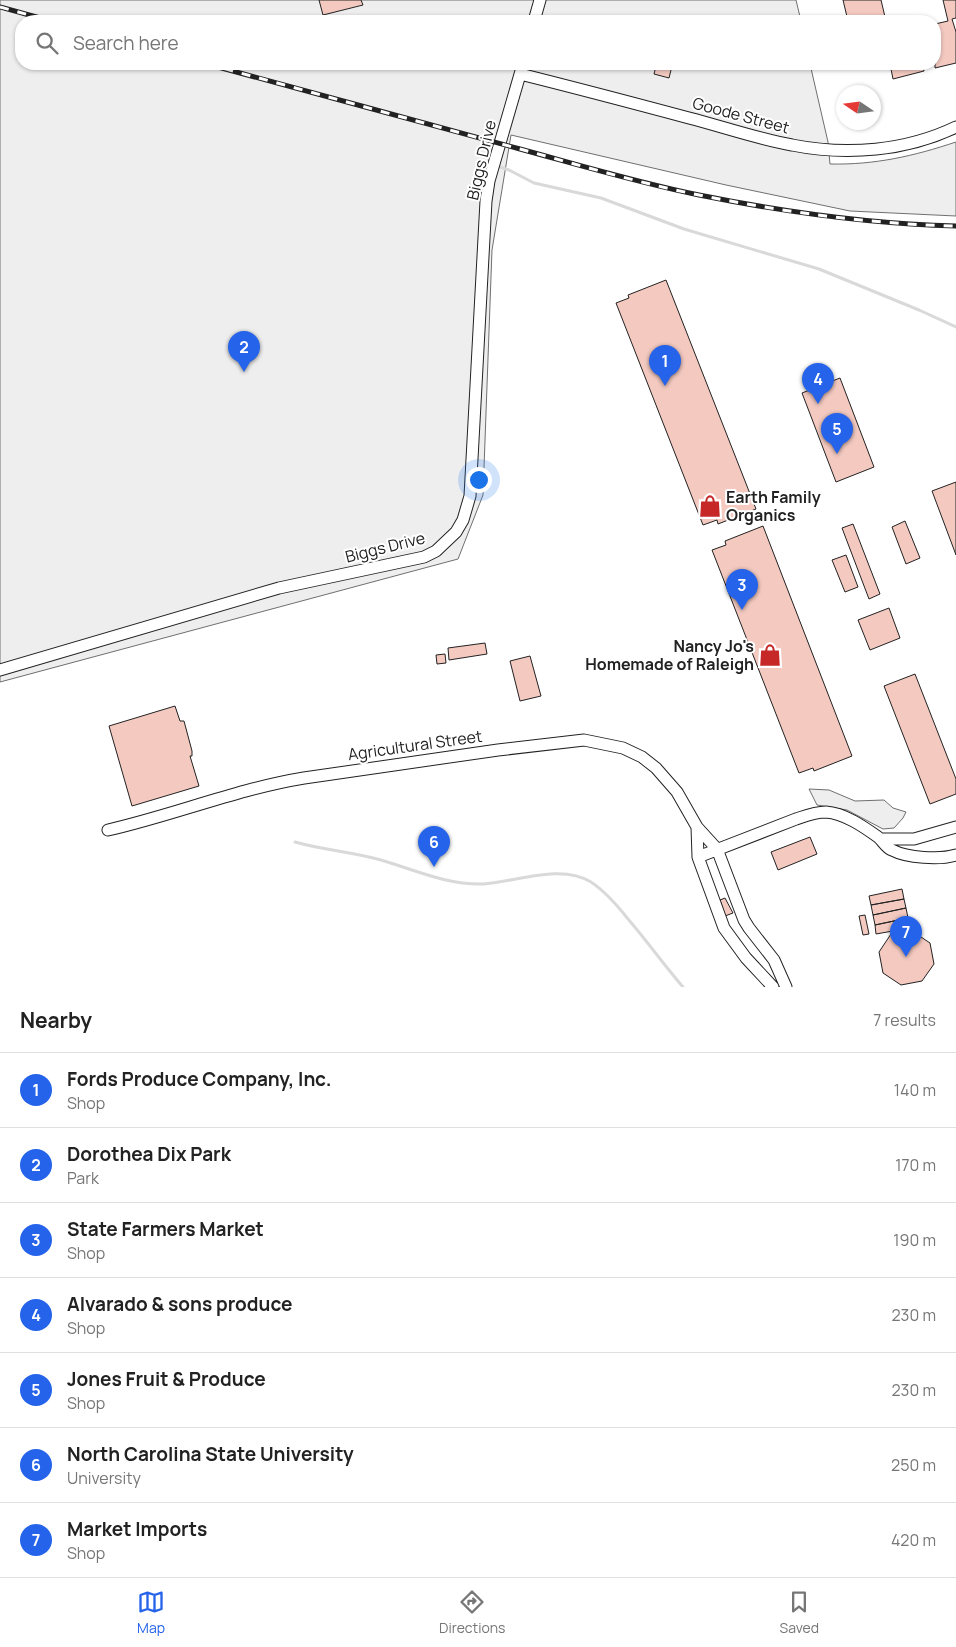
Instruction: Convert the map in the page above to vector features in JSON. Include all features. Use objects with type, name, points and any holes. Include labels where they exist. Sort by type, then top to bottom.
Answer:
[{"type":"street","points":[[536,15],[540,0]]},
{"type":"street","name":"Biggs Drive","points":[[0,670],[279,588],[412,560],[436,551],[456,532],[463,520],[470,496],[486,201],[489,181],[521,70]]},
{"type":"street","name":"Goode Street","points":[[524,70],[775,142],[817,149],[856,151],[895,147],[956,127]]},
{"type":"street","name":"Agricultural Street","points":[[108,830],[282,781],[498,750],[584,740],[623,748],[642,757],[656,768],[677,792],[697,827],[717,849],[744,920],[774,960],[786,987]]},
{"type":"street","points":[[698,857],[812,814],[826,812],[844,817],[859,825],[880,839],[891,850],[899,853],[926,858],[946,858],[956,854]]},
{"type":"street","name":"Agricultural Street","points":[[697,827],[698,857],[727,935],[773,987]]},
{"type":"street","points":[[880,839],[914,839],[956,827]]},
{"type":"shaded area","points":[[0,0],[796,0],[800,15],[15,15],[15,70],[811,70],[828,142],[830,164],[863,163],[894,159],[956,142],[956,216],[850,211],[726,185],[511,135],[492,250],[483,495],[458,559],[0,682]]},
{"type":"shaded area","points":[[809,789],[829,790],[855,801],[884,800],[893,808],[906,812],[894,828],[883,829],[847,810],[817,805]]},
{"type":"building","points":[[319,0],[361,0],[363,5],[323,15]]},
{"type":"building","points":[[843,0],[881,0],[885,15],[847,15]]},
{"type":"building","points":[[943,0],[956,0],[956,18],[952,19],[956,32],[956,63],[941,67],[941,23],[948,21]]},
{"type":"building","points":[[655,70],[671,70],[669,78],[654,74]]},
{"type":"building","points":[[891,70],[924,70],[924,71],[893,79]]},
{"type":"building","points":[[666,280],[756,509],[718,524],[717,520],[703,525],[616,303],[629,298],[628,295]]},
{"type":"building","points":[[840,378],[874,467],[836,482],[802,393]]},
{"type":"building","points":[[956,482],[956,555],[932,491]]},
{"type":"building","points":[[905,521],[920,558],[906,564],[892,527]]},
{"type":"building","points":[[853,524],[880,594],[869,599],[842,528]]},
{"type":"building","points":[[763,526],[852,756],[814,771],[813,768],[799,773],[712,550],[726,545],[725,541]]},
{"type":"building","points":[[846,555],[858,587],[845,592],[832,560]]},
{"type":"building","points":[[889,608],[900,638],[870,650],[858,620]]},
{"type":"building","points":[[485,643],[487,654],[449,660],[448,648]]},
{"type":"building","points":[[445,654],[446,663],[437,664],[436,655]]},
{"type":"building","points":[[530,656],[541,696],[520,701],[510,661]]},
{"type":"building","points":[[915,674],[956,779],[956,794],[930,804],[884,686]]},
{"type":"building","points":[[175,706],[180,721],[184,721],[192,751],[192,756],[190,756],[199,786],[132,806],[109,726]]},
{"type":"building","points":[[810,837],[817,854],[778,870],[771,852]]},
{"type":"building","points":[[902,889],[904,899],[871,905],[869,896]]},
{"type":"building","points":[[725,898],[733,913],[725,916],[720,900]]},
{"type":"building","points":[[904,899],[906,908],[873,915],[871,905]]},
{"type":"building","points":[[906,908],[908,918],[875,925],[873,915]]},
{"type":"building","points":[[865,915],[869,934],[863,935],[859,916]]},
{"type":"building","points":[[908,918],[910,928],[876,934],[875,925]]},
{"type":"building","points":[[912,931],[930,943],[934,964],[922,981],[901,985],[883,973],[879,952],[891,934]]},
{"type":"waterway","points":[[497,166],[534,183],[601,198],[684,229],[819,269],[956,327]]},
{"type":"waterway","points":[[295,842],[370,857],[431,876],[470,884],[496,883],[552,874],[566,874],[579,877],[591,882],[611,899],[683,987]]},
{"type":"railway","points":[[0,7],[29,15]]},
{"type":"railway","points":[[229,70],[609,174],[677,190],[763,207],[827,216],[891,223],[956,226]]},
{"type":"place","name":"Dorothea Dix Park","points":[[244,372]]},
{"type":"place","name":"Fords Produce Company, Inc.","points":[[665,386]]},
{"type":"place","name":"Alvarado & sons produce","points":[[818,404]]},
{"type":"place","name":"Jones Fruit & Produce","points":[[837,454]]},
{"type":"place","name":"Earth Family Organics","points":[[710,506]]},
{"type":"place","name":"State Farmers Market","points":[[742,610]]},
{"type":"place","name":"Nancy Jo's Homemade of Raleigh","points":[[770,655]]},
{"type":"place","name":"North Carolina State University","points":[[434,867]]},
{"type":"place","name":"Market Imports","points":[[906,957]]}]
